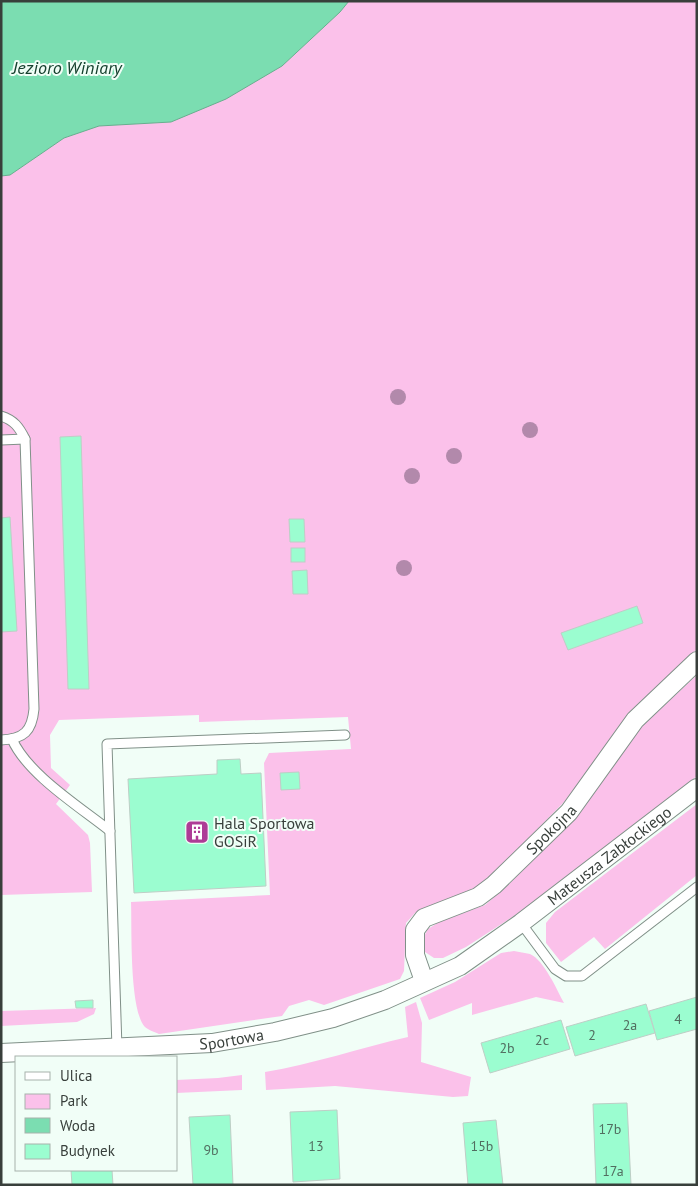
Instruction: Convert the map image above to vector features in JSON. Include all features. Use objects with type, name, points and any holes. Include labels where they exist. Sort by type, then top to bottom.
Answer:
[{"type":"street","name":"Spokojna","points":[[424,981],[415,955],[415,930],[424,918],[478,897],[494,884],[569,812],[635,720],[697,661]]},
{"type":"street","name":"Mateusza Zabłockiego","points":[[424,981],[460,966],[521,923],[697,788]]},
{"type":"street","name":"Sportowa","points":[[1,1053],[212,1043],[274,1032],[342,1015],[385,1000],[424,981]]},
{"type":"lane","points":[[1,416],[9,418],[17,424],[25,439],[34,709],[33,723],[28,732],[12,739],[1,740]]},
{"type":"lane","points":[[1,440],[25,439]]},
{"type":"lane","points":[[117,1048],[107,744],[345,735]]},
{"type":"lane","points":[[12,739],[16,749],[40,776],[110,831]]},
{"type":"lane","points":[[521,923],[555,969],[566,976],[582,976],[697,888]]},
{"type":"green space","points":[[349,1],[697,1],[697,649],[628,715],[566,800],[481,887],[415,913],[406,923],[404,971],[400,979],[324,1005],[309,1000],[289,1006],[282,1016],[159,1034],[145,1027],[136,1004],[132,968],[131,902],[270,895],[264,763],[269,753],[351,749],[348,717],[199,722],[199,715],[59,720],[50,735],[51,768],[70,785],[56,804],[88,835],[92,892],[1,895],[1,176],[10,175],[64,138],[99,126],[171,122],[282,66],[340,12]]},
{"type":"green space","points":[[697,675],[697,776],[517,914],[466,947],[443,958],[434,958],[425,952],[422,940],[428,929],[439,922],[485,905],[507,886],[575,819],[640,728]]},
{"type":"green space","points":[[697,804],[697,875],[605,949],[594,937],[561,962],[546,943],[546,923],[555,912]]},
{"type":"green space","points":[[514,951],[530,954],[540,962],[550,976],[564,1003],[536,997],[472,1015],[472,1003],[429,1020],[420,998],[455,982],[501,953]]},
{"type":"green space","points":[[416,1002],[422,1023],[421,1062],[471,1077],[468,1096],[453,1097],[335,1086],[266,1090],[265,1072],[301,1065],[408,1037],[405,1007]]},
{"type":"green space","points":[[96,1008],[94,1014],[77,1022],[1,1026],[1,1011]]},
{"type":"green space","points":[[242,1075],[242,1090],[178,1093],[178,1080]]},
{"type":"water","name":"Jezioro Winiary","points":[[1,1],[349,1],[340,12],[282,66],[226,99],[171,122],[99,126],[64,138],[10,175],[1,176]]},
{"type":"building","points":[[81,436],[89,689],[68,689],[60,437]]},
{"type":"building","points":[[10,517],[17,631],[1,632],[1,518]]},
{"type":"building","points":[[289,519],[304,519],[305,542],[290,542]]},
{"type":"building","points":[[291,548],[305,548],[305,562],[291,562]]},
{"type":"building","points":[[307,570],[308,594],[293,594],[292,571]]},
{"type":"building","points":[[637,606],[643,623],[568,650],[561,633]]},
{"type":"building","name":"Hala Sportowa GOSiR","points":[[240,759],[241,774],[261,773],[266,886],[134,893],[128,779],[217,774],[217,760]]},
{"type":"building","points":[[299,772],[300,789],[281,790],[280,773]]},
{"type":"building","points":[[697,997],[697,1029],[657,1040],[649,1011]]},
{"type":"building","points":[[93,1000],[93,1008],[76,1008],[75,1001]]},
{"type":"building","points":[[646,1004],[655,1033],[575,1056],[566,1027]]},
{"type":"building","points":[[561,1020],[570,1049],[490,1073],[481,1043]]},
{"type":"building","points":[[627,1103],[631,1185],[596,1185],[593,1104]]},
{"type":"building","points":[[337,1110],[340,1179],[293,1182],[290,1112]]},
{"type":"building","points":[[230,1115],[233,1185],[193,1185],[189,1117]]},
{"type":"building","points":[[496,1120],[503,1185],[468,1185],[463,1123]]},
{"type":"building","points":[[71,1171],[112,1171],[113,1185],[72,1185]]},
{"type":"place","name":"Hala Sportowa GOSiR","points":[[197,832]]}]
